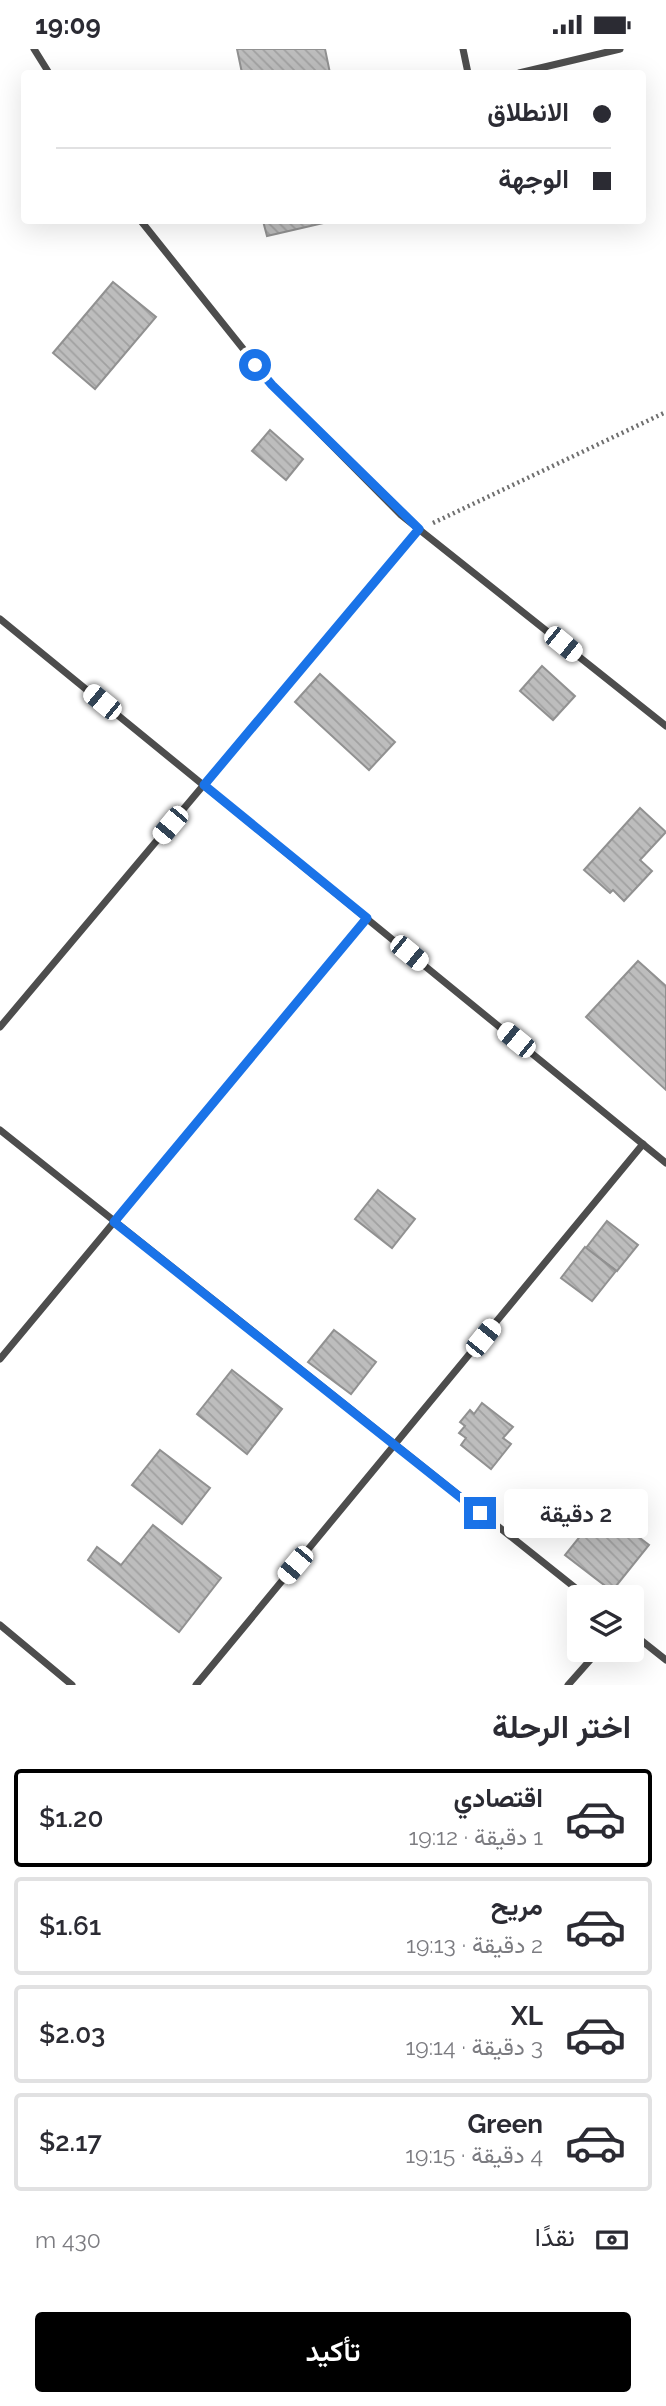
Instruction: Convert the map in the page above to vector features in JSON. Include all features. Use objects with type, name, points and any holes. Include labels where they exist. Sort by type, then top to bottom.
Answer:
[{"type":"street","points":[[34,49],[47,70]]},
{"type":"street","points":[[463,49],[467,70]]},
{"type":"street","points":[[532,70],[620,49]]},
{"type":"street","points":[[143,224],[272,385],[419,529],[666,726]]},
{"type":"street","points":[[0,1027],[419,529]]},
{"type":"street","points":[[0,619],[666,1163]]},
{"type":"street","points":[[0,1359],[367,918]]},
{"type":"street","points":[[0,1130],[572,1585]]},
{"type":"street","points":[[196,1685],[643,1144]]},
{"type":"street","points":[[0,1625],[72,1685]]},
{"type":"street","points":[[644,1643],[666,1660]]},
{"type":"street","points":[[568,1685],[588,1662]]},
{"type":"path","points":[[419,529],[666,412]]},
{"type":"building","points":[[237,49],[325,49],[329,70],[241,70]]},
{"type":"building","points":[[264,224],[319,224],[267,236]]},
{"type":"building","points":[[113,282],[156,317],[95,389],[53,353]]},
{"type":"building","points":[[270,430],[303,459],[286,480],[252,451]]},
{"type":"building","points":[[542,666],[575,696],[553,720],[520,691]]},
{"type":"building","points":[[320,674],[395,742],[369,770],[295,702]]},
{"type":"building","points":[[640,808],[666,832],[640,860],[652,871],[624,901],[613,890],[610,893],[584,870]]},
{"type":"building","points":[[638,961],[666,986],[666,1090],[586,1017]]},
{"type":"building","points":[[378,1190],[415,1219],[392,1248],[355,1219]]},
{"type":"building","points":[[607,1221],[638,1245],[617,1271],[586,1248]]},
{"type":"building","points":[[585,1247],[616,1271],[592,1301],[561,1278]]},
{"type":"building","points":[[334,1330],[376,1362],[351,1394],[308,1362]]},
{"type":"building","points":[[232,1370],[282,1409],[247,1454],[197,1414]]},
{"type":"building","points":[[482,1403],[513,1427],[503,1438],[511,1444],[491,1469],[461,1445],[466,1438],[459,1433],[465,1426],[460,1422],[470,1410],[474,1414]]},
{"type":"building","points":[[160,1450],[210,1488],[182,1524],[132,1485]]},
{"type":"building","points":[[602,1509],[649,1545],[617,1585],[604,1585],[565,1555]]},
{"type":"building","points":[[153,1525],[221,1578],[179,1632],[88,1560],[97,1547],[121,1565]]},
{"type":"route","points":[[255,365],[401,515],[419,529],[204,785],[367,918],[114,1222],[480,1513]]}]
